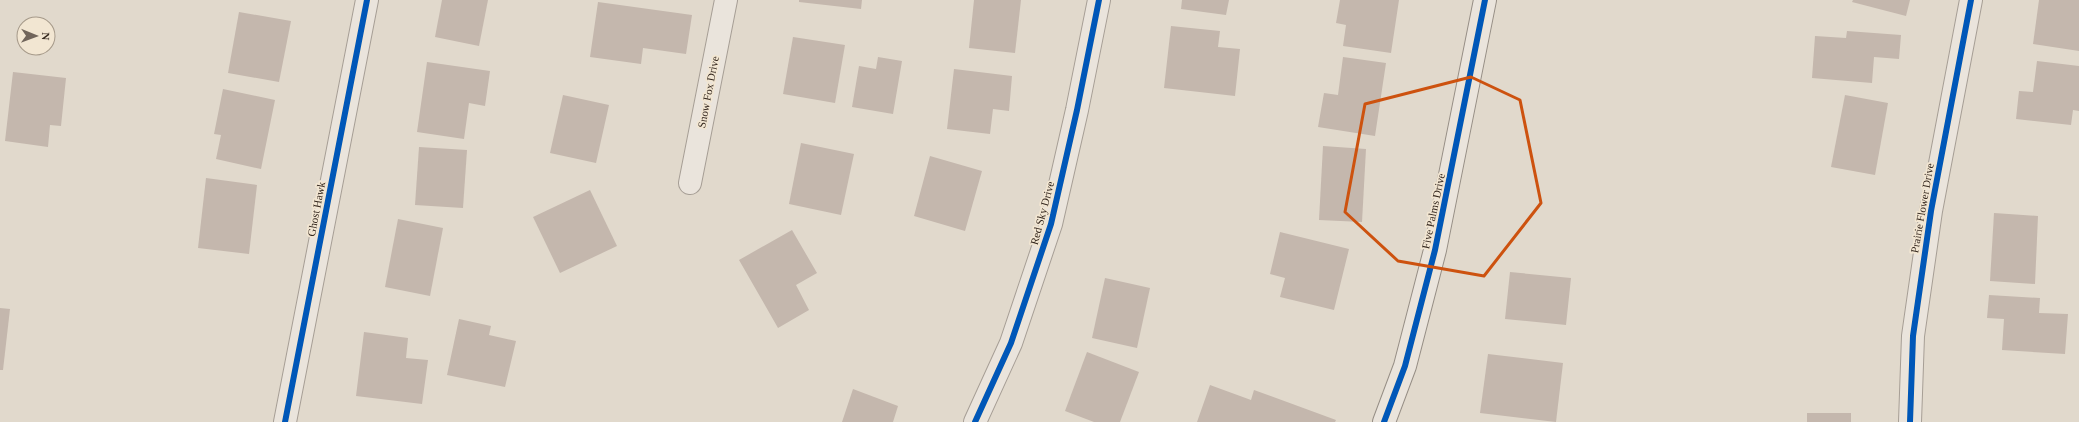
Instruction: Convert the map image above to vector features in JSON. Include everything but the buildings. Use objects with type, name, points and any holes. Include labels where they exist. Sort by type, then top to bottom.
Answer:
[{"type":"street","name":"Ghost Hawk","points":[[284,422],[367,0]]},
{"type":"street","name":"Snow Fox Drive","points":[[690,183],[726,0]]},
{"type":"street","name":"Red Sky Drive","points":[[975,422],[1011,343],[1051,224],[1077,110],[1099,0]]},
{"type":"street","name":"Five Palms Drive","points":[[1384,422],[1405,366],[1435,250],[1485,0]]},
{"type":"street","name":"Prairie Flower Drive","points":[[1910,422],[1912,336],[1931,211],[1971,0]]},
{"type":"highlighted area","points":[[1471,77],[1520,100],[1541,203],[1484,276],[1398,261],[1345,212],[1365,104]]},
{"type":"cycle path","points":[[285,422],[367,0]]},
{"type":"cycle path","points":[[975,422],[1011,343],[1051,224],[1077,110],[1099,0]]},
{"type":"cycle path","points":[[1384,422],[1405,366],[1435,250],[1485,0]]},
{"type":"cycle path","points":[[1910,422],[1913,336],[1931,211],[1971,0]]}]
